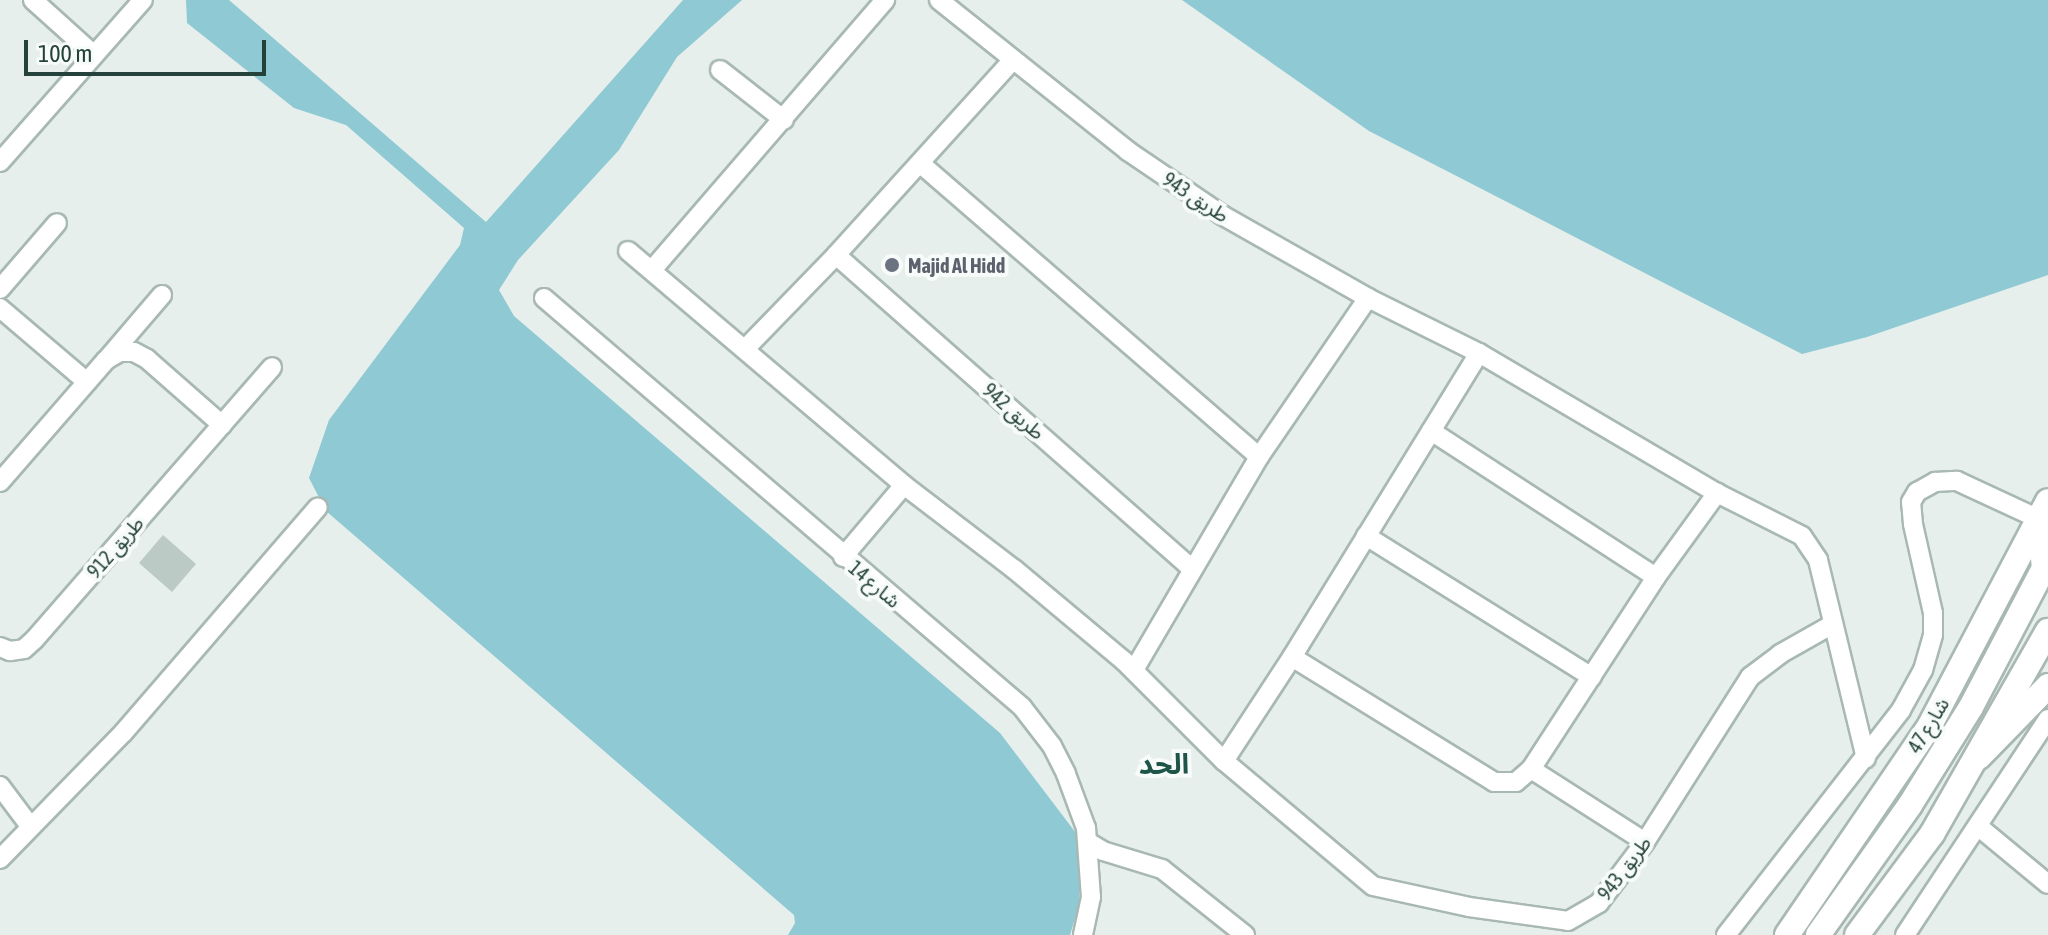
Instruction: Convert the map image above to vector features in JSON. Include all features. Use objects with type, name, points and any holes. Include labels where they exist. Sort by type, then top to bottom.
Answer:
[{"type":"street","points":[[33,0],[94,55]]},
{"type":"street","points":[[0,162],[143,0]]},
{"type":"street","points":[[652,270],[885,0]]},
{"type":"street","name":"طريق 943","points":[[939,0],[1128,151],[1187,191],[1368,298],[1479,353],[1717,493],[1794,530],[1809,543],[1818,560],[1866,758]]},
{"type":"street","points":[[745,349],[921,164],[1013,60]]},
{"type":"street","points":[[720,70],[784,120]]},
{"type":"street","points":[[921,164],[1259,457]]},
{"type":"street","points":[[0,289],[57,223]]},
{"type":"street","name":"طريق 943","points":[[628,251],[904,485],[1014,569],[1134,670],[1224,761],[1373,886],[1469,907],[1568,921],[1599,903],[1645,842],[1750,677],[1780,654],[1833,624]]},
{"type":"street","name":"طريق 942","points":[[836,255],[1191,568]]},
{"type":"street","points":[[0,482],[162,295]]},
{"type":"street","name":"شارع 14","points":[[544,298],[843,557],[1022,707],[1052,746],[1077,796],[1088,842],[1091,897],[1083,935]]},
{"type":"street","points":[[1134,670],[1191,568],[1259,457],[1368,298]]},
{"type":"street","points":[[0,308],[87,382]]},
{"type":"street","points":[[106,360],[120,352],[134,352],[222,425]]},
{"type":"street","points":[[1224,761],[1292,657],[1479,353]]},
{"type":"street","name":"طريق 912","points":[[0,647],[10,651],[24,649],[34,640],[272,367]]},
{"type":"street","points":[[1431,431],[1656,577]]},
{"type":"street","points":[[1726,935],[1866,758],[1914,689],[1933,634],[1932,603],[1913,524],[1911,502],[1917,492],[1935,482],[1957,481],[2046,515],[2044,568],[1971,707],[1910,805],[1818,935]]},
{"type":"street","points":[[843,557],[904,485]]},
{"type":"street","points":[[1292,657],[1494,782],[1516,782],[1531,769],[1656,577],[1717,493]]},
{"type":"street","points":[[0,859],[123,733],[318,507]]},
{"type":"street","name":"شارع 47","points":[[1787,935],[1930,725],[2046,515]]},
{"type":"street","points":[[1366,536],[1592,677]]},
{"type":"street","points":[[1857,935],[1932,834],[1979,757],[2048,631]]},
{"type":"street","points":[[1979,757],[2048,686]]},
{"type":"street","points":[[1905,935],[1979,827],[2021,755],[2048,719]]},
{"type":"street","points":[[1531,769],[1645,842]]},
{"type":"street","points":[[0,786],[30,826]]},
{"type":"street","points":[[1979,827],[2048,884]]},
{"type":"street","points":[[1088,842],[1103,851],[1162,869],[1245,935]]},
{"type":"water","points":[[186,0],[229,0],[486,222],[683,0],[742,0],[677,57],[619,150],[518,260],[499,290],[514,316],[1000,733],[1079,837],[1079,905],[1070,935],[788,935],[795,923],[794,915],[326,511],[309,478],[329,420],[460,245],[464,228],[346,125],[294,108],[187,23]]},
{"type":"water","points":[[1182,0],[2048,0],[2048,275],[1867,337],[1802,354],[1369,131]]},
{"type":"building","points":[[163,535],[196,564],[172,592],[139,563]]},
{"type":"place","name":"Majid Al Hidd","points":[[892,265]]},
{"type":"district","name":"الحد","points":[[1164,764]]}]
